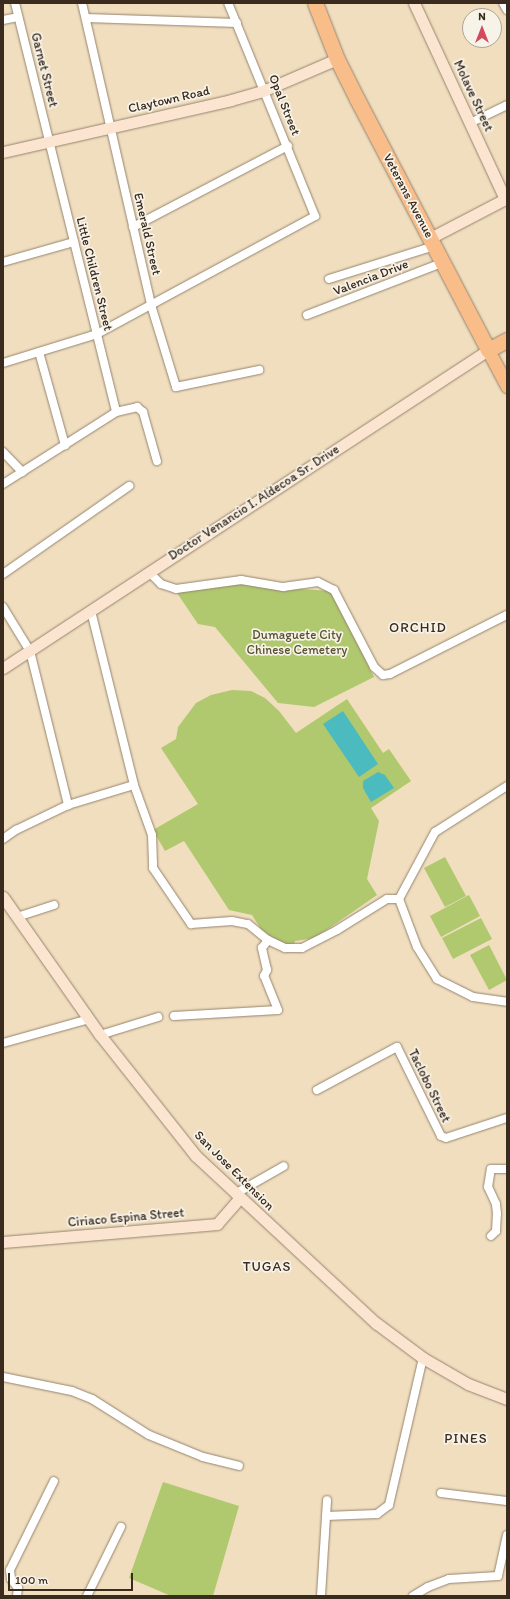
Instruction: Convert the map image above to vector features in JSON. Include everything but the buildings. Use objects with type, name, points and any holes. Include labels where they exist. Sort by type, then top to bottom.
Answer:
[{"type":"highway","name":"Veterans Avenue","points":[[315,3],[337,59],[488,350]]},
{"type":"highway","name":"Doctor Venancio I. Aldecoa Sr. Drive","points":[[488,350],[507,340]]},
{"type":"main road","name":"Veterans Avenue","points":[[488,350],[507,386]]},
{"type":"street","name":"Garnet Street","points":[[15,3],[50,142]]},
{"type":"street","name":"Emerald Street","points":[[82,3],[151,305],[176,387],[259,370]]},
{"type":"street","name":"Opal Street","points":[[151,305],[315,216],[288,146],[228,3]]},
{"type":"street","name":"Molave Street","points":[[414,3],[506,199]]},
{"type":"street","points":[[503,3],[507,10]]},
{"type":"street","points":[[3,20],[18,17]]},
{"type":"street","points":[[86,18],[237,23]]},
{"type":"street","name":"Claytown Road","points":[[3,152],[110,129],[265,90],[337,59]]},
{"type":"street","points":[[470,123],[507,105]]},
{"type":"street","name":"Little Children Street","points":[[50,142],[116,412]]},
{"type":"street","points":[[133,227],[288,146]]},
{"type":"street","points":[[329,279],[432,242],[506,199]]},
{"type":"street","points":[[3,262],[74,242]]},
{"type":"street","name":"Valencia Drive","points":[[307,315],[442,263]]},
{"type":"street","points":[[3,363],[97,334],[151,305]]},
{"type":"street","name":"Doctor Venancio I. Aldecoa Sr. Drive","points":[[3,668],[488,350]]},
{"type":"street","points":[[39,352],[65,445]]},
{"type":"street","points":[[3,484],[116,412],[137,407],[142,410],[157,461]]},
{"type":"street","points":[[3,452],[22,472]]},
{"type":"street","points":[[3,574],[129,486]]},
{"type":"street","points":[[149,572],[161,584],[176,589],[241,580],[283,587],[318,582],[334,590],[374,668],[383,675],[390,674],[507,615]]},
{"type":"street","points":[[3,607],[30,651],[68,805]]},
{"type":"street","points":[[91,611],[134,785],[152,835],[153,868],[191,924],[232,921],[248,924],[268,940],[285,948],[302,948],[337,930],[387,899],[399,899]]},
{"type":"street","points":[[3,839],[16,830],[68,805],[134,785]]},
{"type":"street","points":[[507,786],[435,832],[399,899],[417,947],[437,979],[473,997],[507,1002]]},
{"type":"street","name":"San Jose Extension","points":[[3,897],[90,1018],[100,1035],[196,1156],[237,1196],[376,1323],[423,1358],[468,1384],[507,1399]]},
{"type":"street","points":[[17,917],[54,905]]},
{"type":"street","points":[[174,1016],[278,1010],[264,976],[267,970],[262,948],[268,940]]},
{"type":"street","points":[[100,1035],[158,1017]]},
{"type":"street","points":[[3,1043],[90,1018]]},
{"type":"street","name":"Taclobo Street","points":[[317,1090],[397,1047],[440,1136],[446,1138],[507,1118]]},
{"type":"street","points":[[237,1196],[284,1166]]},
{"type":"street","points":[[490,1236],[496,1231],[497,1214],[496,1204],[488,1187],[491,1169],[507,1169]]},
{"type":"street","name":"Ciriaco Espina Street","points":[[3,1242],[218,1224],[237,1196]]},
{"type":"street","points":[[326,1516],[377,1514],[389,1505],[423,1358]]},
{"type":"street","points":[[3,1377],[72,1391],[92,1399],[149,1435],[203,1457],[239,1466]]},
{"type":"street","points":[[16,1596],[18,1588],[11,1579],[10,1570],[54,1481]]},
{"type":"street","points":[[442,1493],[507,1501]]},
{"type":"street","points":[[321,1596],[327,1500]]},
{"type":"street","points":[[87,1596],[121,1527]]},
{"type":"street","points":[[413,1596],[428,1586],[449,1579],[498,1576],[507,1535]]},
{"type":"green space","name":"Dumaguete City Chinese Cemetery","points":[[245,582],[270,587],[332,591],[374,677],[314,707],[278,703],[215,627],[198,624],[177,593]]},
{"type":"green space","points":[[232,690],[251,691],[265,698],[279,711],[296,733],[347,699],[383,753],[389,749],[411,781],[371,808],[379,821],[367,879],[377,895],[315,938],[295,941],[294,946],[268,940],[269,935],[264,934],[252,915],[229,910],[184,841],[165,851],[153,830],[198,804],[161,748],[176,739],[178,727],[196,703],[211,695]]},
{"type":"green space","points":[[445,857],[466,896],[445,907],[424,868]]},
{"type":"green space","points":[[469,895],[480,916],[441,937],[430,916]]},
{"type":"green space","points":[[481,918],[492,939],[453,959],[442,938]]},
{"type":"green space","points":[[489,945],[507,980],[489,990],[470,955]]},
{"type":"green space","points":[[163,1482],[239,1506],[213,1596],[171,1596],[129,1578]]},
{"type":"water","points":[[343,711],[378,764],[359,777],[323,724]]},
{"type":"water","points":[[378,772],[385,775],[394,788],[371,802],[363,788],[363,781]]},
{"type":"district","name":"ORCHID","points":[[418,628]]},
{"type":"district","name":"TUGAS","points":[[267,1267]]},
{"type":"district","name":"PINES","points":[[466,1439]]}]
